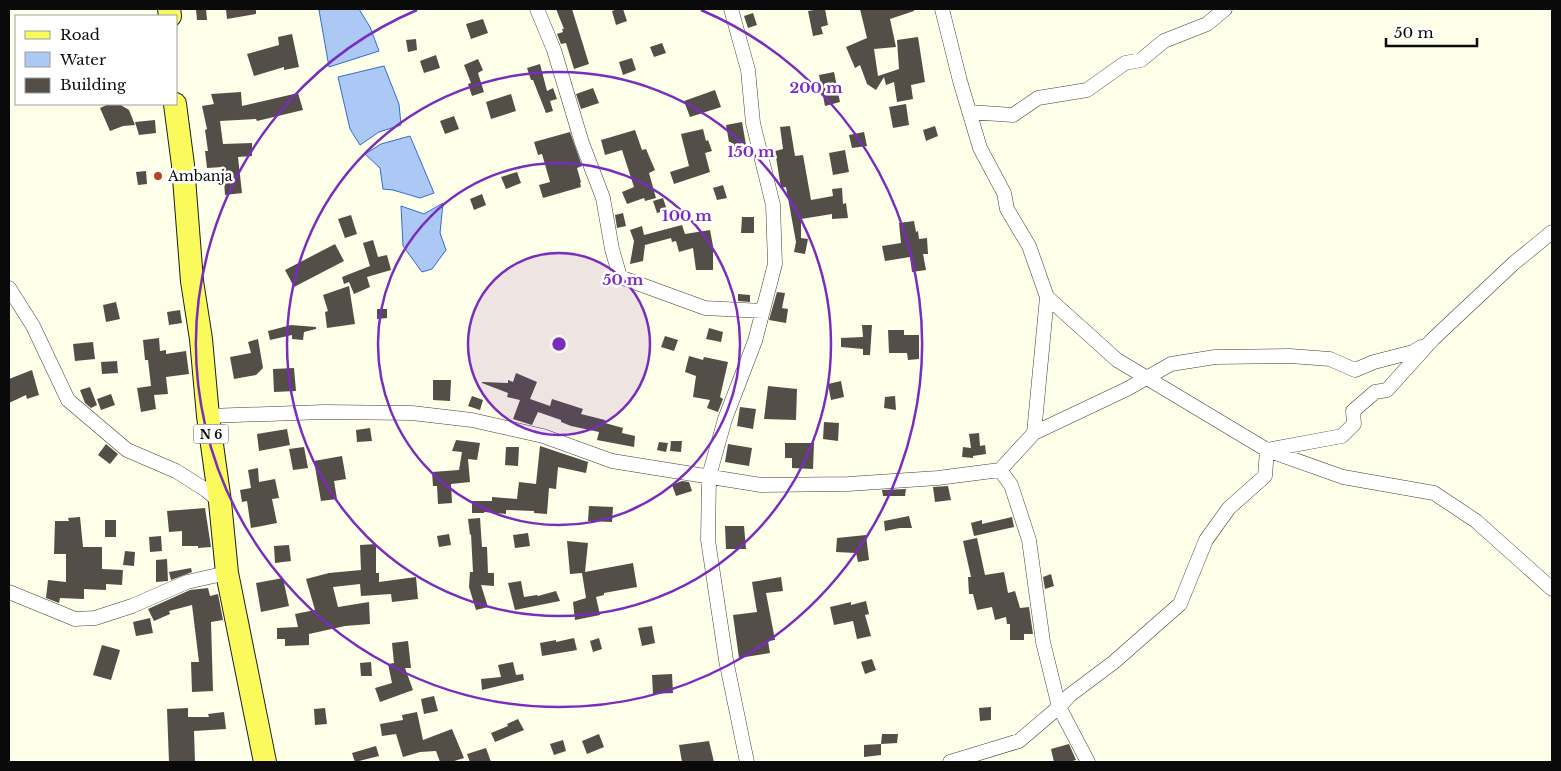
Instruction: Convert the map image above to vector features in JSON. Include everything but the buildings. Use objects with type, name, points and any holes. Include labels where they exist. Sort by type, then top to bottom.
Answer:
[{"type":"main road","name":"N 6","points":[[175,105],[183,165],[192,281],[202,339],[208,416],[220,502],[227,573],[265,762]]},
{"type":"street","points":[[537,9],[554,50],[582,143],[603,198],[612,249],[620,277],[705,308],[763,311]]},
{"type":"street","points":[[731,9],[748,70],[753,123],[773,205],[775,264],[755,341],[725,419],[709,476],[708,540],[726,660],[747,762]]},
{"type":"street","points":[[942,9],[980,148],[1004,194],[1007,208],[1029,246],[1046,297],[1034,433]]},
{"type":"street","points":[[969,112],[1013,115],[1038,98],[1086,90],[1126,63],[1141,60],[1164,41],[1207,24],[1225,9]]},
{"type":"street","points":[[1267,450],[1342,436],[1354,424],[1353,411],[1375,392],[1387,390],[1433,339],[1514,263],[1552,232]]},
{"type":"street","points":[[9,288],[33,326],[68,400],[127,450],[176,471],[220,502]]},
{"type":"street","points":[[1046,297],[1117,360],[1267,450],[1343,477],[1434,493],[1476,521],[1552,589]]},
{"type":"street","points":[[208,416],[324,412],[412,413],[472,420],[543,436],[612,461],[761,485],[848,484],[938,478],[1000,470],[1034,433],[1127,389],[1171,364],[1216,357],[1290,356],[1330,358],[1354,370],[1374,362],[1413,352],[1433,339]]},
{"type":"street","points":[[950,762],[1019,741],[1059,707],[1070,694],[1114,662],[1180,604],[1206,540],[1229,508],[1265,476],[1267,450]]},
{"type":"street","points":[[1000,470],[1012,484],[1029,540],[1043,642],[1059,707],[1088,762]]},
{"type":"street","points":[[9,592],[75,619],[95,618],[132,606],[188,582],[227,573]]},
{"type":"water","points":[[359,9],[370,27],[379,51],[329,67],[319,10]]},
{"type":"water","points":[[384,66],[399,104],[401,125],[379,132],[360,145],[350,129],[338,77]]},
{"type":"water","points":[[410,136],[434,193],[420,198],[383,189],[380,168],[365,154],[381,144]]},
{"type":"water","points":[[443,203],[440,233],[446,250],[432,269],[422,272],[403,246],[401,206],[424,214]]},
{"type":"place","name":"Ambanja","points":[[158,176]]}]
